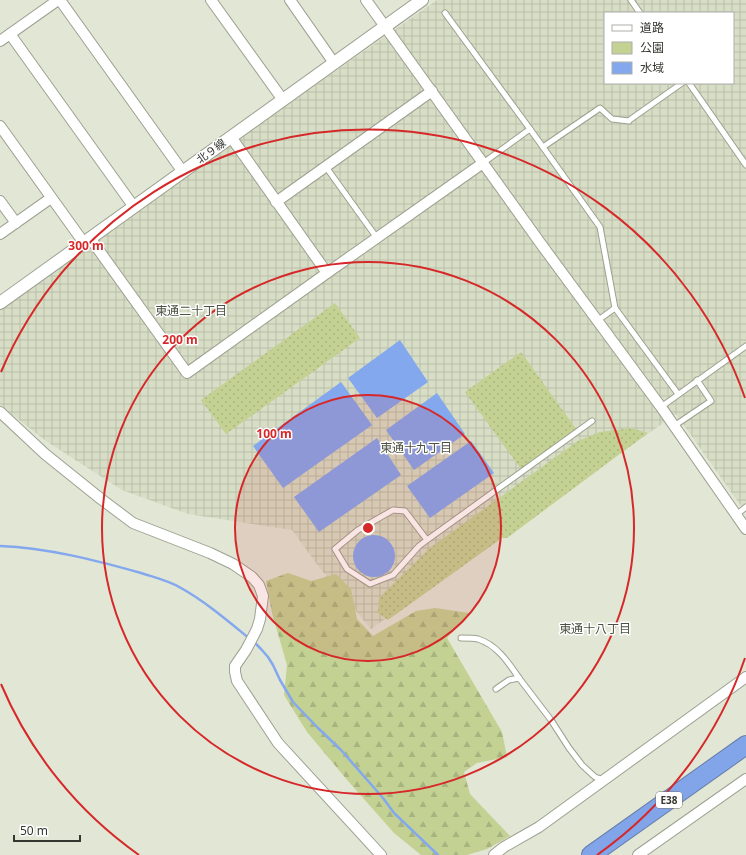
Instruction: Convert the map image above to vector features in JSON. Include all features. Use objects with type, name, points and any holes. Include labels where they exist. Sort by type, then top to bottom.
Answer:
[{"type":"highway","name":"E38","points":[[591,855],[746,745]]},
{"type":"street","points":[[0,41],[59,0],[183,172]]},
{"type":"street","points":[[211,0],[284,100]]},
{"type":"street","points":[[290,0],[334,63]]},
{"type":"street","points":[[366,0],[597,321],[661,407],[745,526]]},
{"type":"street","name":"北９線","points":[[0,303],[422,0]]},
{"type":"street","points":[[10,34],[134,207]]},
{"type":"street","points":[[276,202],[432,91]]},
{"type":"street","points":[[0,126],[52,198],[87,241],[187,373],[483,163]]},
{"type":"street","points":[[231,137],[327,273]]},
{"type":"street","points":[[0,234],[52,198]]},
{"type":"street","points":[[0,201],[16,223]]},
{"type":"street","points":[[0,412],[45,454],[133,523],[210,553],[233,564],[252,577],[263,596],[260,619],[257,629],[236,666],[235,672],[237,681],[278,743],[381,855]]},
{"type":"street","points":[[494,855],[504,847],[539,827],[746,677]]},
{"type":"street","points":[[638,855],[746,779]]},
{"type":"lane","points":[[631,0],[639,12]]},
{"type":"lane","points":[[445,13],[600,227],[615,308],[678,394]]},
{"type":"lane","points":[[543,147],[600,108],[612,119],[630,120],[681,84]]},
{"type":"lane","points":[[690,84],[746,165]]},
{"type":"lane","points":[[483,163],[530,129]]},
{"type":"lane","points":[[326,167],[378,238]]},
{"type":"lane","points":[[597,321],[615,308]]},
{"type":"lane","points":[[661,407],[746,346]]},
{"type":"lane","points":[[674,426],[712,401],[698,380]]},
{"type":"lane","points":[[428,540],[405,511],[393,510],[358,530],[335,549],[347,569],[370,584],[393,575],[419,546],[428,540],[592,421]]},
{"type":"lane","points":[[736,515],[746,507]]},
{"type":"lane","points":[[462,638],[477,639],[494,647],[509,664],[551,720],[582,765],[594,777],[605,780]]},
{"type":"lane","points":[[496,689],[508,680],[519,678]]},
{"type":"shaded area","points":[[437,0],[746,0],[746,513],[676,414],[371,629],[319,567],[292,530],[188,514],[122,490],[46,441],[0,405],[0,307]]},
{"type":"green space","points":[[335,303],[360,338],[226,434],[201,400]]},
{"type":"green space","points":[[521,352],[576,429],[521,469],[465,392]]},
{"type":"green space","points":[[631,428],[648,433],[507,538],[502,538],[388,620],[378,613],[379,598],[430,548],[578,441],[600,432]]},
{"type":"green space","points":[[288,573],[311,581],[336,574],[351,589],[357,619],[373,636],[416,611],[435,608],[469,613],[447,638],[502,732],[507,757],[477,763],[464,772],[470,794],[510,836],[487,849],[467,855],[421,855],[394,833],[348,781],[307,732],[284,695],[287,665],[272,613],[266,581]]},
{"type":"water","points":[[400,340],[428,382],[377,418],[348,378]]},
{"type":"water","points":[[341,382],[372,425],[283,488],[253,446]]},
{"type":"water","points":[[437,393],[465,434],[414,470],[386,430]]},
{"type":"water","points":[[377,438],[401,475],[319,532],[294,497]]},
{"type":"water","points":[[471,441],[494,473],[430,518],[407,486]]},
{"type":"water","points":[[370,535],[378,535],[386,538],[392,544],[395,556],[392,568],[386,574],[378,577],[370,577],[362,574],[356,568],[353,560],[353,552],[356,544],[362,538]]},
{"type":"waterway","points":[[0,546],[36,549],[71,555],[124,568],[167,581],[199,599],[250,639]]},
{"type":"waterway","points":[[254,642],[268,657],[293,702],[341,750],[383,798],[394,813],[438,855]]},
{"type":"district","name":"東通二十丁目","points":[[191,311]]},
{"type":"district","name":"東通十九丁目","points":[[416,448]]},
{"type":"district","name":"東通十八丁目","points":[[595,629]]}]
